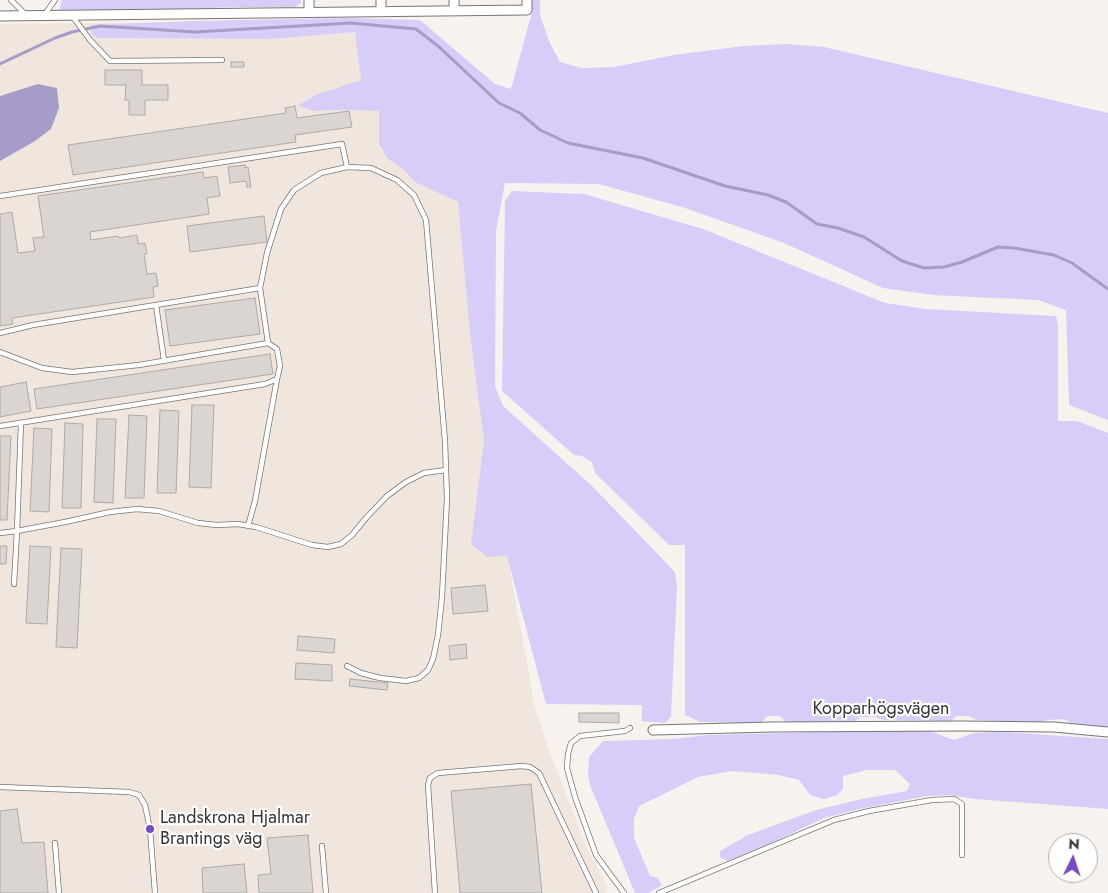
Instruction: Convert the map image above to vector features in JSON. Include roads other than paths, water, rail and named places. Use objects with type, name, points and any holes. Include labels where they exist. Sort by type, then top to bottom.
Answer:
[{"type":"street","points":[[309,0],[309,12]]},
{"type":"street","points":[[381,0],[381,12]]},
{"type":"street","points":[[454,0],[454,11]]},
{"type":"street","points":[[0,16],[526,10],[527,0]]},
{"type":"street","name":"Kopparhögsvägen","points":[[654,730],[915,726],[1054,727],[1108,732]]},
{"type":"lane","points":[[11,0],[27,16]]},
{"type":"lane","points":[[44,16],[55,0]]},
{"type":"lane","points":[[73,15],[90,40],[110,61],[222,60]]},
{"type":"lane","points":[[0,196],[342,144],[347,168]]},
{"type":"lane","points":[[268,344],[260,288],[267,253],[281,209],[294,190],[321,173],[347,168],[371,168],[397,180],[414,195],[426,220],[446,470],[442,597],[438,636],[433,659],[428,670],[418,678],[406,681],[380,678],[361,673],[347,666]]},
{"type":"lane","points":[[0,333],[33,325],[260,288]]},
{"type":"lane","points":[[156,305],[164,360]]},
{"type":"lane","points":[[0,352],[42,368],[72,372],[268,344],[277,349],[280,366],[255,501],[248,526]]},
{"type":"lane","points":[[0,426],[265,384],[277,379]]},
{"type":"lane","points":[[14,584],[21,422]]},
{"type":"lane","points":[[0,532],[65,522],[110,512],[137,509],[159,511],[198,523],[248,526],[312,545],[328,547],[341,544],[352,535],[387,496],[406,482],[424,473],[446,470]]},
{"type":"lane","points":[[624,893],[596,855],[575,797],[567,768],[571,743],[580,736],[625,731],[630,728]]},
{"type":"lane","points":[[435,893],[428,785],[430,778],[438,773],[522,766],[530,767],[539,773],[595,893]]},
{"type":"lane","points":[[0,787],[129,792],[139,795],[145,805],[150,829],[155,893]]},
{"type":"lane","points":[[658,893],[834,820],[869,811],[932,800],[954,799],[962,804],[962,855]]},
{"type":"lane","points":[[55,843],[59,893]]},
{"type":"lane","points":[[322,846],[326,893]]},
{"type":"waterway","points":[[0,64],[55,38],[100,26],[195,32],[351,23],[416,29],[438,46],[499,103],[520,113],[540,130],[568,143],[643,158],[725,186],[768,195],[786,202],[817,224],[838,228],[864,237],[902,261],[924,268],[944,267],[962,262],[998,247],[1014,248],[1054,255],[1072,263],[1108,289]]},
{"type":"place","name":"Landskrona Hjalmar Brantings väg","points":[[150,829]]}]
